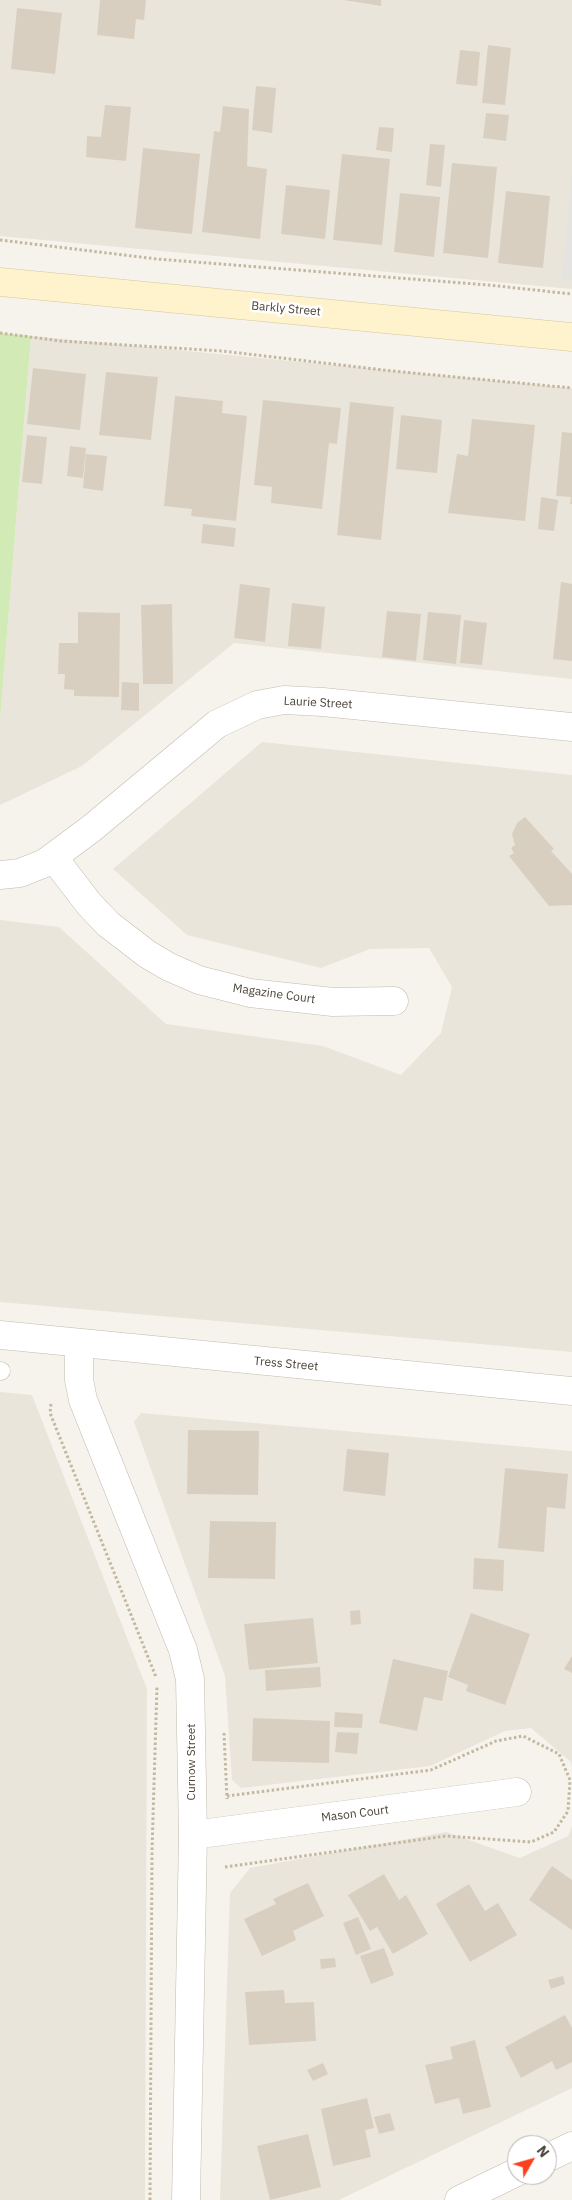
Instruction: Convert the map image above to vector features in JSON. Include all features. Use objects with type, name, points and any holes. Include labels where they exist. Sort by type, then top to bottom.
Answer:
[{"type":"main road","name":"Barkly Street","points":[[0,282],[572,337]]},
{"type":"street","name":"Laurie Street","points":[[0,875],[20,874],[53,857],[92,828],[217,724],[257,705],[284,700],[323,702],[572,727]]},
{"type":"street","name":"Magazine Court","points":[[53,857],[89,904],[108,924],[147,954],[168,967],[199,980],[250,993],[333,1002],[394,1001]]},
{"type":"street","name":"Tress Street","points":[[0,1335],[572,1391]]},
{"type":"street","name":"Curnow Street","points":[[78,1344],[79,1380],[83,1400],[183,1650],[188,1670],[192,1706],[193,1835],[186,2200]]},
{"type":"street","name":"Mason Court","points":[[193,1835],[518,1792]]},
{"type":"street","points":[[557,2153],[572,2146]]},
{"type":"street","points":[[459,2200],[507,2177]]},
{"type":"path","points":[[0,240],[157,259],[488,284],[572,294]]},
{"type":"path","points":[[0,333],[61,341],[222,351],[392,371],[572,388]]},
{"type":"path","points":[[51,1398],[50,1413],[158,1680],[152,1850],[150,2200]]},
{"type":"path","points":[[225,1867],[446,1836],[531,1842],[554,1832],[568,1811],[570,1780],[560,1754],[524,1736],[496,1741],[431,1770],[227,1796]]},
{"type":"shaded area","points":[[0,0],[572,0],[572,289],[0,236]]},
{"type":"shaded area","points":[[572,170],[572,280],[562,279]]},
{"type":"shaded area","points":[[31,336],[572,388],[572,679],[234,643],[82,766],[0,805],[0,720]]},
{"type":"shaded area","points":[[262,742],[572,775],[572,1352],[0,1302],[0,920],[59,927],[166,1024],[323,1046],[401,1075],[441,1033],[452,987],[429,948],[370,949],[321,968],[187,935],[113,869]]},
{"type":"shaded area","points":[[0,1392],[32,1395],[147,1689],[145,2200],[0,2200]]},
{"type":"shaded area","points":[[141,1413],[572,1451],[572,1767],[571,1762],[531,1728],[505,1731],[430,1766],[241,1788],[232,1780],[225,1676],[134,1422]]},
{"type":"shaded area","points":[[572,1826],[572,2088],[339,2200],[220,2200],[230,1893],[250,1868],[446,1832],[520,1858],[568,1836]]},
{"type":"green space","points":[[0,333],[31,336],[0,720]]},
{"type":"building","points":[[100,0],[146,0],[144,20],[136,19],[134,39],[97,35]]},
{"type":"building","points":[[344,0],[381,0],[381,6]]},
{"type":"building","points":[[17,8],[62,13],[55,74],[11,69]]},
{"type":"building","points":[[488,45],[511,48],[505,105],[482,103]]},
{"type":"building","points":[[460,50],[480,52],[477,86],[456,84]]},
{"type":"building","points":[[256,86],[276,88],[272,133],[252,130]]},
{"type":"building","points":[[105,105],[131,107],[126,161],[86,157],[87,136],[101,137]]},
{"type":"building","points":[[223,106],[249,109],[247,166],[267,169],[260,239],[202,232],[214,131],[220,132]]},
{"type":"building","points":[[486,113],[509,115],[506,141],[483,138]]},
{"type":"building","points":[[379,127],[394,128],[392,152],[376,150]]},
{"type":"building","points":[[430,144],[445,145],[441,187],[426,185]]},
{"type":"building","points":[[143,148],[200,154],[192,234],[135,228]]},
{"type":"building","points":[[342,154],[390,159],[382,245],[333,240]]},
{"type":"building","points":[[452,163],[497,167],[488,258],[443,253]]},
{"type":"building","points":[[286,185],[330,190],[325,239],[281,234]]},
{"type":"building","points":[[506,191],[550,196],[543,268],[498,263]]},
{"type":"building","points":[[400,193],[440,197],[434,257],[394,252]]},
{"type":"building","points":[[33,368],[86,374],[80,430],[27,424]]},
{"type":"building","points":[[106,372],[158,377],[151,440],[99,435]]},
{"type":"building","points":[[175,396],[223,401],[222,413],[247,416],[236,521],[191,516],[192,509],[164,506]]},
{"type":"building","points":[[263,400],[341,408],[337,444],[329,443],[322,509],[271,503],[272,487],[254,485]]},
{"type":"building","points":[[350,402],[394,407],[381,540],[337,535]]},
{"type":"building","points":[[401,415],[442,420],[437,473],[396,469]]},
{"type":"building","points":[[472,419],[535,425],[525,521],[448,513],[457,454],[468,456]]},
{"type":"building","points":[[562,432],[572,433],[572,504],[570,504],[571,497],[556,496]]},
{"type":"building","points":[[27,435],[47,437],[42,484],[22,482]]},
{"type":"building","points":[[70,446],[86,448],[83,478],[67,476]]},
{"type":"building","points":[[86,454],[107,456],[103,491],[83,488]]},
{"type":"building","points":[[541,497],[558,500],[554,531],[538,529]]},
{"type":"building","points":[[203,524],[236,528],[234,547],[201,543]]},
{"type":"building","points":[[561,582],[572,584],[572,661],[553,659]]},
{"type":"building","points":[[240,584],[270,588],[265,642],[234,638]]},
{"type":"building","points":[[292,603],[325,607],[321,649],[288,646]]},
{"type":"building","points":[[172,604],[173,684],[143,684],[141,605]]},
{"type":"building","points":[[387,611],[421,614],[416,661],[382,657]]},
{"type":"building","points":[[78,612],[120,613],[119,697],[74,696],[74,690],[64,689],[65,674],[58,674],[59,643],[78,643]]},
{"type":"building","points":[[428,612],[461,615],[456,664],[423,660]]},
{"type":"building","points":[[464,620],[487,623],[482,665],[460,663]]},
{"type":"building","points":[[122,682],[139,683],[139,711],[121,710]]},
{"type":"building","points":[[525,817],[554,849],[551,851],[572,874],[572,905],[549,906],[509,856],[514,853],[511,848],[515,845],[512,834],[517,823]]},
{"type":"building","points":[[188,1430],[259,1431],[258,1495],[187,1494]]},
{"type":"building","points":[[347,1449],[389,1453],[385,1496],[343,1491]]},
{"type":"building","points":[[505,1468],[568,1474],[565,1509],[547,1507],[544,1552],[498,1548]]},
{"type":"building","points":[[210,1521],[276,1522],[275,1579],[208,1578]]},
{"type":"building","points":[[474,1558],[504,1560],[503,1591],[473,1589]]},
{"type":"building","points":[[360,1610],[361,1624],[351,1625],[350,1611]]},
{"type":"building","points":[[471,1613],[530,1634],[505,1705],[466,1691],[468,1685],[448,1677]]},
{"type":"building","points":[[313,1618],[318,1663],[249,1670],[244,1624]]},
{"type":"building","points":[[572,1656],[572,1673],[564,1669]]},
{"type":"building","points":[[393,1659],[448,1671],[442,1701],[424,1697],[417,1731],[379,1723]]},
{"type":"building","points":[[320,1667],[321,1687],[266,1691],[265,1670]]},
{"type":"building","points":[[335,1712],[363,1714],[362,1728],[334,1727]]},
{"type":"building","points":[[253,1718],[330,1721],[329,1763],[252,1761]]},
{"type":"building","points":[[337,1732],[359,1733],[357,1754],[335,1752]]},
{"type":"building","points":[[552,1866],[572,1880],[572,1930],[529,1900]]},
{"type":"building","points":[[384,1874],[399,1900],[406,1895],[428,1934],[393,1954],[377,1927],[370,1931],[348,1895]]},
{"type":"building","points":[[308,1883],[324,1916],[293,1931],[296,1940],[262,1956],[244,1919],[276,1904],[273,1899]]},
{"type":"building","points":[[469,1884],[485,1911],[498,1903],[517,1935],[470,1962],[436,1904]]},
{"type":"building","points":[[358,1917],[371,1949],[356,1955],[343,1923]]},
{"type":"building","points":[[384,1948],[394,1975],[371,1984],[360,1956]]},
{"type":"building","points":[[335,1958],[336,1967],[321,1969],[320,1959]]},
{"type":"building","points":[[563,1976],[565,1984],[551,1989],[548,1980]]},
{"type":"building","points":[[284,1990],[285,2003],[314,2002],[316,2041],[249,2045],[245,1992]]},
{"type":"building","points":[[565,2015],[572,2028],[572,2062],[556,2070],[552,2061],[521,2078],[505,2047]]},
{"type":"building","points":[[475,2040],[491,2107],[463,2114],[459,2098],[435,2104],[425,2065],[453,2059],[450,2047]]},
{"type":"building","points":[[323,2063],[328,2074],[313,2081],[307,2070]]},
{"type":"building","points":[[367,2098],[374,2128],[365,2130],[371,2157],[333,2166],[321,2109]]},
{"type":"building","points":[[390,2113],[395,2130],[379,2134],[374,2117]]},
{"type":"building","points":[[308,2134],[321,2187],[270,2200],[257,2146]]}]
